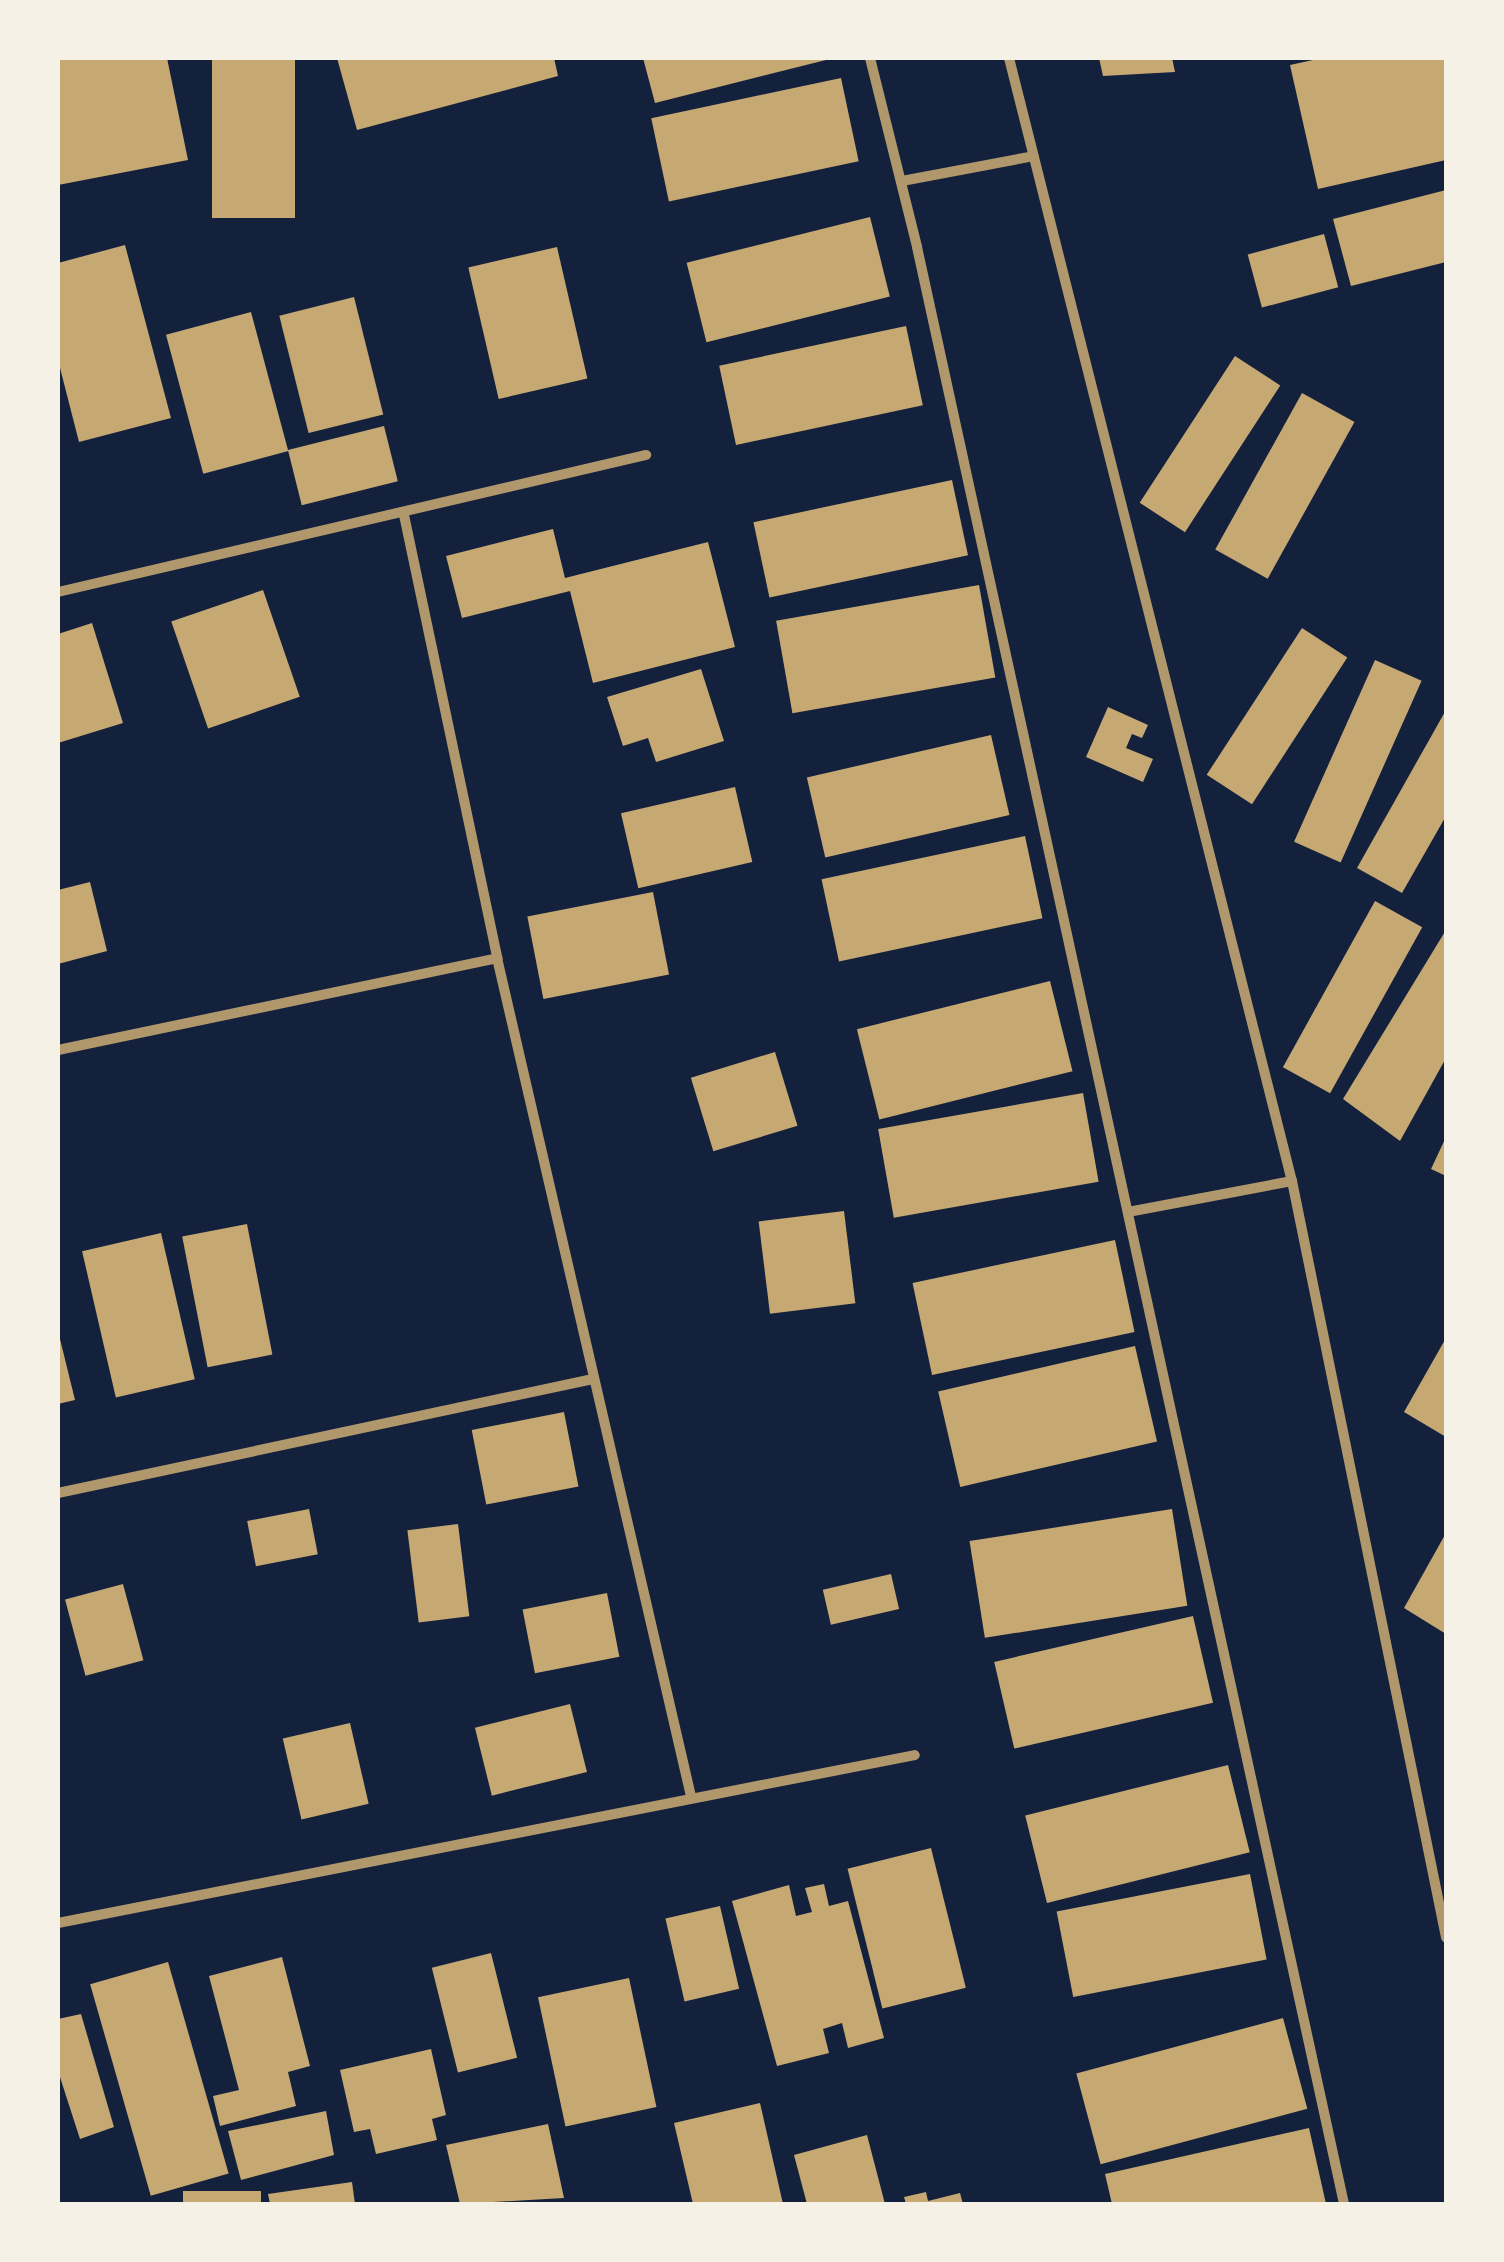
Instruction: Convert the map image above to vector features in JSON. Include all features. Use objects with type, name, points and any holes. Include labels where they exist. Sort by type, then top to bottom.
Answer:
[{"type":"street","points":[[870,58],[902,181],[1344,2204]]},
{"type":"street","points":[[1009,58],[1292,1181],[1446,1937]]},
{"type":"street","points":[[902,181],[1034,156]]},
{"type":"street","points":[[58,592],[646,456]]},
{"type":"street","points":[[404,515],[498,958],[691,1796]]},
{"type":"street","points":[[58,1050],[498,958]]},
{"type":"street","points":[[1128,1212],[1292,1181]]},
{"type":"street","points":[[58,1493],[593,1380]]},
{"type":"street","points":[[58,1923],[915,1755]]},
{"type":"building","points":[[58,58],[167,58],[188,160],[58,185]]},
{"type":"building","points":[[212,58],[295,58],[295,218],[212,218]]},
{"type":"building","points":[[337,58],[554,58],[558,76],[357,130]]},
{"type":"building","points":[[643,58],[830,58],[830,59],[655,103]]},
{"type":"building","points":[[1099,58],[1172,58],[1175,72],[1103,76]]},
{"type":"building","points":[[1322,58],[1446,58],[1446,160],[1318,189],[1290,65]]},
{"type":"building","points":[[841,78],[859,161],[669,201],[651,118]]},
{"type":"building","points":[[1446,190],[1446,262],[1351,286],[1333,219]]},
{"type":"building","points":[[870,217],[890,297],[706,342],[687,263]]},
{"type":"building","points":[[1324,234],[1338,287],[1262,308],[1248,254]]},
{"type":"building","points":[[125,245],[171,418],[79,442],[58,360],[58,263]]},
{"type":"building","points":[[557,247],[587,379],[499,399],[468,267]]},
{"type":"building","points":[[354,297],[383,414],[309,433],[279,316]]},
{"type":"building","points":[[251,312],[288,451],[203,474],[166,335]]},
{"type":"building","points":[[906,326],[923,405],[736,445],[719,366]]},
{"type":"building","points":[[1235,356],[1280,385],[1185,532],[1140,503]]},
{"type":"building","points":[[1302,393],[1354,422],[1268,579],[1215,550]]},
{"type":"building","points":[[384,426],[398,481],[302,505],[288,450]]},
{"type":"building","points":[[952,480],[968,555],[769,598],[753,522]]},
{"type":"building","points":[[553,529],[565,578],[708,542],[735,647],[593,683],[570,591],[462,618],[446,556]]},
{"type":"building","points":[[979,585],[995,678],[792,713],[776,621]]},
{"type":"building","points":[[263,590],[300,697],[208,728],[171,622]]},
{"type":"building","points":[[92,623],[123,723],[58,743],[58,634]]},
{"type":"building","points":[[1302,628],[1347,657],[1252,804],[1207,775]]},
{"type":"building","points":[[1375,660],[1422,681],[1341,863],[1294,842]]},
{"type":"building","points":[[701,669],[724,741],[656,762],[648,738],[623,746],[607,697]]},
{"type":"building","points":[[1108,707],[1148,725],[1142,738],[1132,734],[1126,748],[1153,759],[1143,782],[1086,757]]},
{"type":"building","points":[[1446,710],[1446,816],[1402,893],[1357,868]]},
{"type":"building","points":[[991,735],[1009,815],[825,857],[807,778]]},
{"type":"building","points":[[735,787],[752,862],[638,888],[621,813]]},
{"type":"building","points":[[1025,836],[1042,918],[839,961],[822,879]]},
{"type":"building","points":[[90,882],[107,951],[58,964],[58,890]]},
{"type":"building","points":[[653,892],[669,974],[543,999],[527,916]]},
{"type":"building","points":[[1375,901],[1422,927],[1330,1093],[1283,1067]]},
{"type":"building","points":[[1446,930],[1446,1058],[1400,1141],[1343,1099]]},
{"type":"building","points":[[1050,981],[1072,1071],[879,1119],[857,1029]]},
{"type":"building","points":[[775,1052],[798,1126],[713,1151],[691,1078]]},
{"type":"building","points":[[1083,1093],[1099,1182],[894,1218],[878,1129]]},
{"type":"building","points":[[1446,1137],[1446,1176],[1431,1169]]},
{"type":"building","points":[[844,1211],[855,1303],[770,1314],[759,1221]]},
{"type":"building","points":[[247,1224],[272,1355],[208,1367],[182,1237]]},
{"type":"building","points":[[161,1233],[195,1379],[116,1397],[82,1251]]},
{"type":"building","points":[[1115,1240],[1135,1332],[932,1375],[913,1283]]},
{"type":"building","points":[[58,1336],[75,1400],[58,1404]]},
{"type":"building","points":[[1446,1338],[1446,1437],[1404,1412]]},
{"type":"building","points":[[1135,1346],[1157,1441],[960,1487],[938,1391]]},
{"type":"building","points":[[564,1412],[579,1487],[486,1505],[472,1430]]},
{"type":"building","points":[[309,1509],[318,1554],[256,1566],[247,1521]]},
{"type":"building","points":[[1172,1509],[1187,1606],[985,1638],[970,1541]]},
{"type":"building","points":[[458,1524],[469,1616],[419,1623],[407,1530]]},
{"type":"building","points":[[1446,1533],[1446,1634],[1404,1608]]},
{"type":"building","points":[[891,1574],[899,1609],[831,1625],[823,1590]]},
{"type":"building","points":[[123,1584],[143,1660],[85,1676],[65,1600]]},
{"type":"building","points":[[607,1593],[619,1657],[535,1673],[523,1609]]},
{"type":"building","points":[[1193,1616],[1213,1703],[1014,1749],[994,1662]]},
{"type":"building","points":[[570,1704],[587,1772],[492,1796],[475,1728]]},
{"type":"building","points":[[350,1723],[369,1804],[301,1819],[283,1739]]},
{"type":"building","points":[[1228,1765],[1250,1852],[1047,1903],[1025,1816]]},
{"type":"building","points":[[931,1848],[966,1988],[882,2009],[848,1869]]},
{"type":"building","points":[[1250,1874],[1267,1959],[1073,1997],[1057,1912]]},
{"type":"building","points":[[824,1884],[829,1906],[848,1901],[884,2038],[848,2048],[842,2023],[823,2029],[829,2053],[777,2066],[732,1901],[789,1885],[796,1916],[812,1912],[805,1888]]},
{"type":"building","points":[[720,1906],[739,1989],[685,2001],[665,1919]]},
{"type":"building","points":[[491,1953],[517,2058],[458,2073],[432,1968]]},
{"type":"building","points":[[282,1957],[310,2066],[288,2072],[296,2106],[220,2126],[213,2096],[239,2090],[209,1976]]},
{"type":"building","points":[[168,1962],[229,2173],[151,2196],[90,1984]]},
{"type":"building","points":[[629,1978],[656,2107],[565,2126],[538,1997]]},
{"type":"building","points":[[81,2014],[114,2127],[80,2139],[58,2071],[58,2019]]},
{"type":"building","points":[[1283,2018],[1307,2109],[1101,2164],[1076,2073]]},
{"type":"building","points":[[431,2049],[446,2115],[432,2119],[437,2140],[376,2154],[370,2129],[354,2132],[340,2070]]},
{"type":"building","points":[[760,2103],[783,2204],[693,2204],[674,2123]]},
{"type":"building","points":[[326,2111],[334,2155],[241,2180],[228,2131]]},
{"type":"building","points":[[548,2124],[564,2198],[460,2204],[446,2145]]},
{"type":"building","points":[[1309,2128],[1326,2204],[1112,2204],[1105,2174]]},
{"type":"building","points":[[867,2135],[885,2204],[807,2204],[794,2155]]},
{"type":"building","points":[[352,2182],[355,2204],[270,2204],[268,2194]]},
{"type":"building","points":[[183,2191],[261,2191],[261,2204],[183,2204]]},
{"type":"building","points":[[926,2192],[928,2201],[960,2193],[963,2204],[906,2204],[904,2197]]}]
